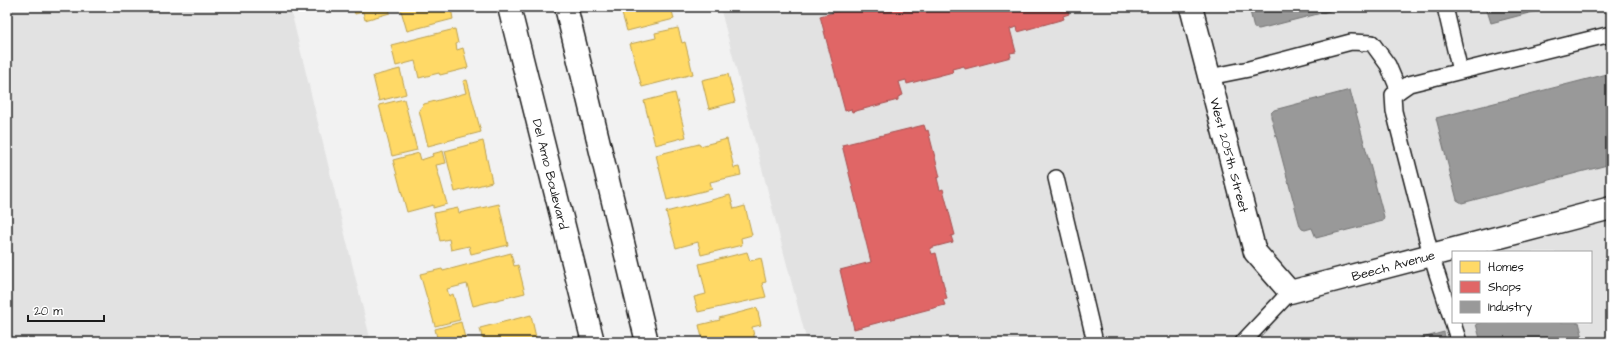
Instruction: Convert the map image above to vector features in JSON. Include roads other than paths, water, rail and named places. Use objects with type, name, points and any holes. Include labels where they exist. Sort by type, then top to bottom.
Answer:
[{"type":"main road","name":"Del Amo Boulevard","points":[[509,7],[593,342]]},
{"type":"main road","points":[[566,7],[647,342]]},
{"type":"main road","name":"West 205th Street","points":[[1191,7],[1255,252],[1290,292]]},
{"type":"main road","name":"Beech Avenue","points":[[1290,292],[1611,208]]},
{"type":"lane","points":[[1445,7],[1460,71]]},
{"type":"lane","points":[[1452,320],[1431,255],[1394,111],[1393,95],[1409,84],[1611,34]]},
{"type":"lane","points":[[1209,77],[1248,69],[1351,42],[1372,44],[1388,66],[1399,91]]},
{"type":"lane","points":[[1056,178],[1095,342]]},
{"type":"lane","points":[[1243,342],[1290,292]]},
{"type":"lane","points":[[1453,323],[1459,342]]}]
